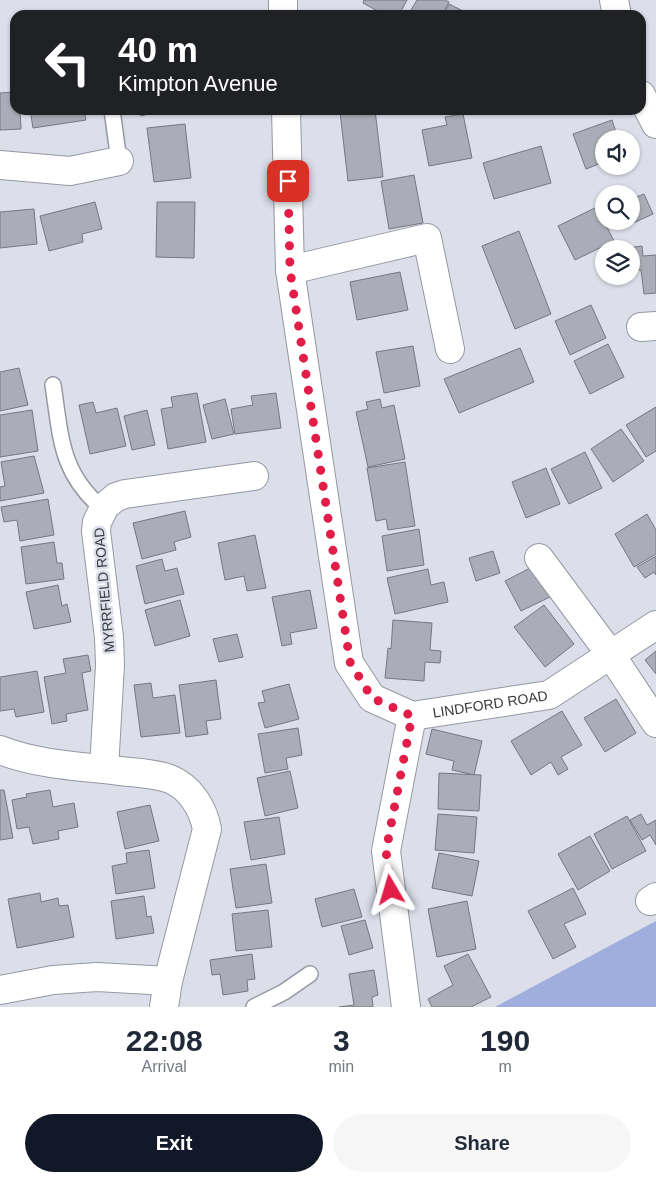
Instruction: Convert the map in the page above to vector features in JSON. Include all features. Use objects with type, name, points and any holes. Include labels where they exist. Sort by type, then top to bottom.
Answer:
[{"type":"street","points":[[646,105],[656,124]]},
{"type":"street","points":[[286,115],[290,270],[350,662],[372,698],[412,716],[386,851],[406,1007]]},
{"type":"street","points":[[0,165],[70,171],[119,161]]},
{"type":"street","points":[[290,270],[427,238],[450,349]]},
{"type":"street","name":"MYRRFIELD ROAD","points":[[104,769],[110,680],[109,637],[96,532],[97,522],[103,508],[116,497],[125,494],[254,476]]},
{"type":"street","points":[[539,558],[611,655],[656,723]]},
{"type":"street","name":"LINDFORD ROAD","points":[[412,716],[549,695],[656,625]]},
{"type":"street","points":[[0,750],[42,762],[169,779],[186,790],[194,798],[205,819],[207,829],[168,981],[164,1007]]},
{"type":"street","points":[[0,990],[89,977],[168,981]]},
{"type":"lane","points":[[113,115],[119,161]]},
{"type":"lane","points":[[53,385],[62,444],[69,469],[88,496],[103,508]]},
{"type":"lane","points":[[254,1007],[284,992],[310,974]]},
{"type":"shaded area","points":[[656,921],[656,1007],[495,1007]]},
{"type":"building","points":[[364,0],[407,0],[402,10],[376,10],[363,3]]},
{"type":"building","points":[[417,0],[445,0],[449,2],[445,10],[411,10]]},
{"type":"building","points":[[449,4],[461,10],[446,10]]},
{"type":"building","points":[[10,92],[10,115],[20,115],[21,129],[0,130],[0,93]]},
{"type":"building","points":[[31,115],[85,115],[86,120],[33,128]]},
{"type":"building","points":[[340,115],[376,115],[383,177],[348,181]]},
{"type":"building","points":[[463,115],[472,158],[429,166],[422,130],[447,125],[445,117]]},
{"type":"building","points":[[612,120],[615,130],[595,130],[595,166],[586,169],[573,134]]},
{"type":"building","points":[[185,124],[191,178],[154,182],[147,128]]},
{"type":"building","points":[[541,146],[551,183],[494,199],[483,163]]},
{"type":"building","points":[[414,175],[423,223],[389,229],[381,181]]},
{"type":"building","points":[[644,194],[653,214],[640,220],[640,196]]},
{"type":"building","points":[[95,202],[102,229],[82,234],[83,242],[49,251],[40,216]]},
{"type":"building","points":[[157,202],[195,202],[194,258],[156,257]]},
{"type":"building","points":[[595,208],[595,230],[608,230],[614,240],[595,240],[595,250],[575,260],[558,226]]},
{"type":"building","points":[[34,209],[37,244],[0,248],[0,212]]},
{"type":"building","points":[[519,231],[551,314],[515,329],[482,246]]},
{"type":"building","points":[[640,246],[642,246],[643,256],[656,255],[656,293],[644,294],[640,270]]},
{"type":"building","points":[[400,272],[408,310],[357,320],[350,282]]},
{"type":"building","points":[[591,305],[606,338],[570,355],[555,321]]},
{"type":"building","points":[[608,344],[624,377],[590,394],[574,361]]},
{"type":"building","points":[[413,346],[420,386],[384,393],[376,352]]},
{"type":"building","points":[[520,348],[534,382],[459,413],[444,379]]},
{"type":"building","points":[[19,368],[28,405],[0,411],[0,372]]},
{"type":"building","points":[[197,393],[206,442],[168,449],[161,409],[173,407],[171,397]]},
{"type":"building","points":[[276,393],[281,428],[235,434],[231,409],[253,405],[251,396]]},
{"type":"building","points":[[225,399],[234,434],[212,439],[203,405]]},
{"type":"building","points":[[380,399],[382,408],[394,405],[405,459],[368,467],[356,412],[368,409],[366,402]]},
{"type":"building","points":[[93,402],[96,413],[117,408],[126,446],[90,454],[79,405]]},
{"type":"building","points":[[656,407],[656,451],[646,457],[626,425]]},
{"type":"building","points":[[32,410],[38,451],[0,457],[0,415]]},
{"type":"building","points":[[147,410],[155,445],[132,450],[124,416]]},
{"type":"building","points":[[621,429],[644,461],[613,482],[591,449]]},
{"type":"building","points":[[585,452],[602,488],[569,504],[551,469]]},
{"type":"building","points":[[34,456],[44,493],[0,501],[0,487],[5,486],[1,462]]},
{"type":"building","points":[[405,462],[415,526],[388,530],[386,519],[376,521],[367,468]]},
{"type":"building","points":[[546,468],[560,504],[526,518],[512,482]]},
{"type":"building","points":[[48,499],[54,535],[20,541],[17,520],[4,522],[1,507]]},
{"type":"building","points":[[185,511],[191,537],[174,542],[176,550],[142,559],[133,523]]},
{"type":"building","points":[[647,514],[656,530],[656,554],[634,567],[615,534]]},
{"type":"building","points":[[419,529],[424,565],[387,571],[382,536]]},
{"type":"building","points":[[255,535],[266,588],[247,591],[244,576],[225,580],[218,543]]},
{"type":"building","points":[[54,542],[57,563],[62,563],[64,579],[26,584],[21,547]]},
{"type":"building","points":[[493,551],[500,573],[476,581],[469,558]]},
{"type":"building","points":[[656,556],[656,575],[654,572],[645,578],[637,567]]},
{"type":"building","points":[[162,559],[165,571],[177,568],[184,594],[145,604],[136,566]]},
{"type":"building","points":[[536,565],[552,596],[521,611],[505,581]]},
{"type":"building","points":[[428,569],[431,585],[444,582],[448,602],[395,614],[387,578]]},
{"type":"building","points":[[58,585],[62,606],[67,604],[71,622],[34,629],[26,592]]},
{"type":"building","points":[[310,590],[317,628],[290,633],[292,644],[282,646],[272,597]]},
{"type":"building","points":[[180,600],[190,636],[155,646],[145,610]]},
{"type":"building","points":[[544,605],[574,644],[545,667],[514,627]]},
{"type":"building","points":[[393,620],[432,623],[430,650],[441,651],[440,663],[425,662],[424,681],[385,678],[388,648],[391,649]]},
{"type":"building","points":[[237,634],[243,657],[219,662],[213,639]]},
{"type":"building","points":[[656,651],[656,674],[645,660]]},
{"type":"building","points":[[88,655],[91,671],[82,673],[88,710],[66,714],[67,721],[52,724],[44,677],[66,673],[63,659]]},
{"type":"building","points":[[37,671],[44,712],[16,717],[14,709],[0,711],[0,677]]},
{"type":"building","points":[[216,680],[221,719],[206,721],[208,734],[186,737],[179,685]]},
{"type":"building","points":[[151,683],[153,698],[175,695],[180,733],[141,737],[134,685]]},
{"type":"building","points":[[289,684],[299,719],[265,728],[258,703],[265,702],[262,691]]},
{"type":"building","points":[[616,699],[636,733],[605,752],[584,718]]},
{"type":"building","points":[[562,711],[582,745],[561,757],[568,769],[558,775],[551,762],[531,775],[511,741]]},
{"type":"building","points":[[298,728],[302,755],[286,758],[288,769],[265,773],[258,734]]},
{"type":"building","points":[[432,729],[482,741],[474,775],[452,770],[454,761],[426,754]]},
{"type":"building","points":[[290,771],[298,808],[265,816],[257,778]]},
{"type":"building","points":[[439,773],[481,775],[479,811],[438,809]]},
{"type":"building","points":[[0,790],[4,790],[13,838],[0,840]]},
{"type":"building","points":[[50,790],[53,807],[74,803],[78,827],[58,831],[59,839],[33,844],[29,827],[17,829],[12,800],[27,797],[26,794]]},
{"type":"building","points":[[150,805],[159,841],[125,849],[117,812]]},
{"type":"building","points":[[438,814],[477,817],[474,853],[435,850]]},
{"type":"building","points":[[641,814],[647,825],[656,820],[656,845],[650,835],[642,840],[630,820]]},
{"type":"building","points":[[627,816],[646,851],[612,869],[594,834]]},
{"type":"building","points":[[279,817],[285,854],[251,860],[244,822]]},
{"type":"building","points":[[590,836],[610,871],[578,890],[558,854]]},
{"type":"building","points":[[149,850],[155,888],[116,894],[112,866],[127,863],[126,853]]},
{"type":"building","points":[[439,853],[479,861],[472,896],[432,888]]},
{"type":"building","points":[[266,864],[272,903],[236,908],[230,869]]},
{"type":"building","points":[[573,888],[586,914],[564,924],[576,947],[553,959],[528,911]]},
{"type":"building","points":[[354,889],[362,917],[322,927],[315,899]]},
{"type":"building","points":[[40,893],[41,902],[58,898],[59,906],[68,905],[74,937],[17,948],[8,899]]},
{"type":"building","points":[[144,896],[147,917],[151,916],[154,933],[116,939],[111,901]]},
{"type":"building","points":[[467,901],[476,949],[437,957],[428,909]]},
{"type":"building","points":[[268,910],[272,947],[236,951],[232,914]]},
{"type":"building","points":[[365,920],[373,948],[349,955],[341,926]]},
{"type":"building","points":[[252,954],[255,979],[247,980],[248,991],[223,995],[220,974],[212,975],[210,960]]},
{"type":"building","points":[[468,954],[491,997],[471,1007],[432,1007],[428,999],[453,985],[444,966]]},
{"type":"building","points":[[374,970],[378,995],[372,997],[373,1007],[339,1007],[354,1005],[349,974]]},
{"type":"route","points":[[288,181],[290,270],[320,454],[350,662],[372,698],[412,716],[386,851],[391,890]]}]
